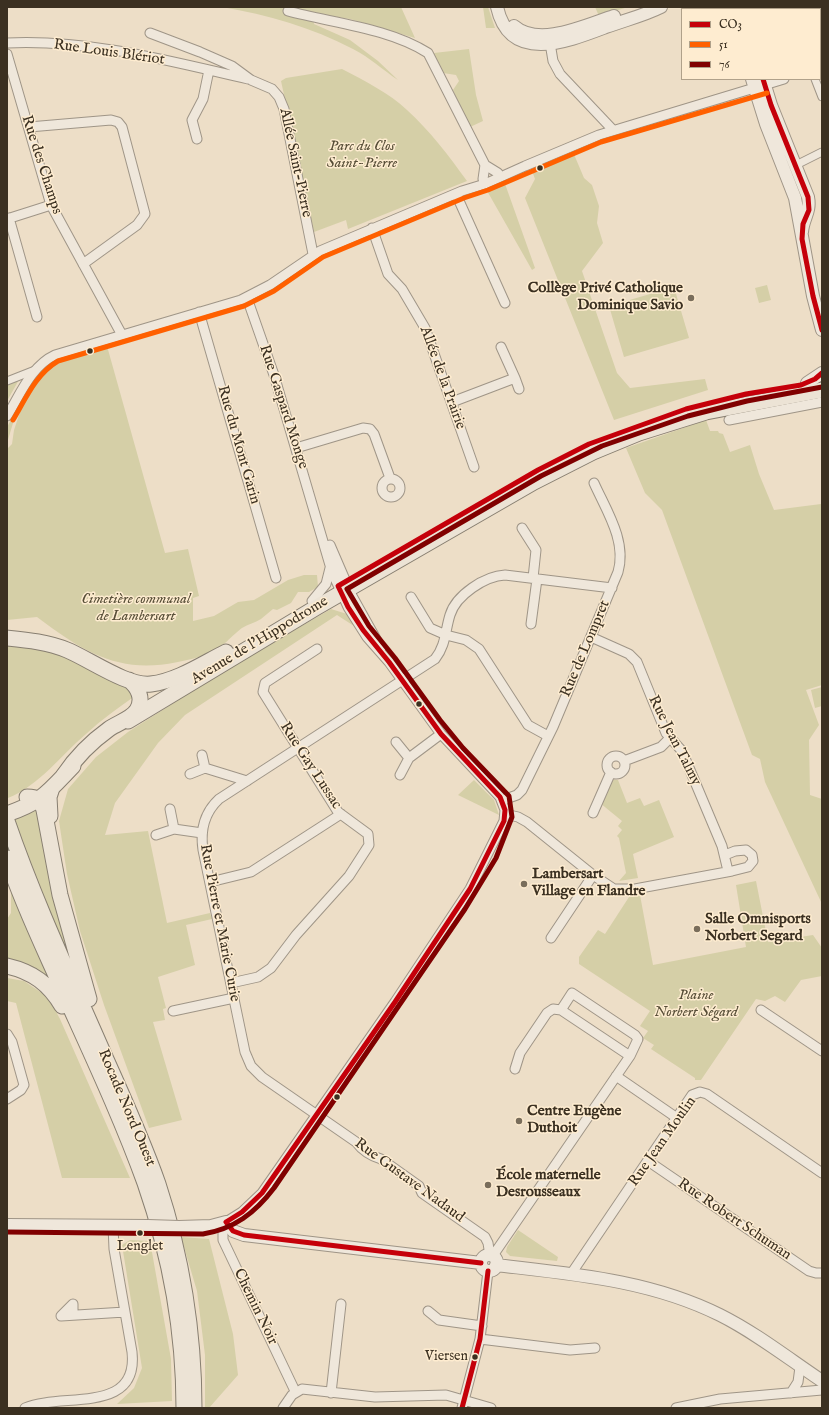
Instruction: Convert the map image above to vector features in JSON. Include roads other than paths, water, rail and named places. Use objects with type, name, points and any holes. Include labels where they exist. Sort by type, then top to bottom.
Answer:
[{"type":"main road","name":"Avenue de l'Hippodrome","points":[[21,805],[45,784],[96,733],[140,704],[226,652],[343,587],[538,470],[637,429],[714,402],[822,380]]},
{"type":"main road","name":"Avenue de l'Hippodrome","points":[[637,429],[712,410],[822,390]]},
{"type":"main road","name":"Avenue de l'Hippodrome","points":[[343,587],[369,578],[534,482],[580,453]]},
{"type":"main road","name":"Avenue de l'Hippodrome","points":[[21,805],[64,775],[96,743],[109,733],[314,604]]},
{"type":"main road","points":[[7,638],[41,642],[61,648],[129,680],[144,684],[163,682],[177,677],[226,652]]},
{"type":"main road","points":[[64,775],[84,749],[110,728],[135,713],[140,704],[138,691],[129,680]]},
{"type":"main road","points":[[21,805],[44,810],[50,832],[62,902],[107,1062]]},
{"type":"main road","name":"Rocade Nord Ouest","points":[[21,805],[35,898],[149,1160],[175,1243],[190,1323],[194,1408]]},
{"type":"main road","name":"Rocade Nord Ouest","points":[[7,858],[31,919],[107,1091],[145,1184],[165,1255],[179,1324],[184,1408]]},
{"type":"main road","points":[[7,966],[35,976],[46,983],[55,994],[107,1091]]},
{"type":"street","points":[[497,7],[501,19],[509,31],[518,38],[534,40],[550,40],[586,36],[608,26],[639,17],[661,7]]},
{"type":"street","points":[[500,7],[515,27],[534,40]]},
{"type":"street","points":[[550,40],[646,7]]},
{"type":"street","points":[[288,11],[383,34],[410,43],[428,53],[485,165],[498,173]]},
{"type":"street","name":"Allée Saint-Pierre","points":[[150,33],[224,62],[251,80],[268,86],[275,93],[282,103],[313,254]]},
{"type":"street","points":[[550,40],[553,61],[560,74],[613,130]]},
{"type":"street","name":"Rue Louis Blériot","points":[[7,43],[54,44],[120,52],[251,80]]},
{"type":"street","name":"Rue des Champs","points":[[7,54],[51,205],[122,335]]},
{"type":"street","points":[[197,139],[192,120],[203,99],[209,70]]},
{"type":"street","points":[[7,381],[36,370],[55,355],[246,298],[270,285],[313,254],[372,228],[485,184],[613,130],[759,83],[778,80]]},
{"type":"street","points":[[815,80],[822,96]]},
{"type":"street","points":[[759,83],[796,165],[809,202],[810,210],[803,227],[802,239]]},
{"type":"street","points":[[759,83],[768,130],[792,189],[813,296],[822,330]]},
{"type":"street","points":[[29,128],[111,120],[118,122],[122,128],[144,214],[137,225],[83,264]]},
{"type":"street","points":[[796,165],[822,152]]},
{"type":"street","points":[[483,179],[485,165]]},
{"type":"street","points":[[459,193],[483,179],[498,173],[525,166]]},
{"type":"street","points":[[459,193],[505,303]]},
{"type":"street","points":[[37,317],[8,218],[51,205]]},
{"type":"street","name":"Allée de la Prairie","points":[[372,228],[388,274],[402,289],[425,328],[474,467]]},
{"type":"street","name":"Rue Gaspard Monge","points":[[246,298],[274,374],[317,516],[330,565],[366,620],[389,662]]},
{"type":"street","name":"Rue du Mont Garin","points":[[199,312],[276,578]]},
{"type":"street","points":[[501,347],[519,389]]},
{"type":"street","points":[[7,416],[36,370]]},
{"type":"street","points":[[807,383],[822,373]]},
{"type":"street","points":[[452,402],[515,378]]},
{"type":"street","points":[[729,420],[822,402]]},
{"type":"street","points":[[296,448],[363,428],[370,429],[374,434],[390,478]]},
{"type":"street","name":"Rue de Lompret","points":[[503,800],[520,793],[548,736],[612,588],[619,567],[620,545],[594,483]]},
{"type":"street","name":"Rue Gaspard Monge","points":[[317,516],[352,614],[371,642],[389,662],[441,734],[503,800]]},
{"type":"street","points":[[522,528],[536,550],[531,624]]},
{"type":"street","points":[[330,565],[330,575],[314,604],[336,605],[346,608],[352,614]]},
{"type":"street","name":"Rue Pierre et Marie Curie","points":[[316,1114],[262,1077],[251,1066],[245,1052],[210,882],[202,833],[206,816],[215,802],[435,659],[441,650],[452,610],[473,588],[497,576],[535,578],[612,588]]},
{"type":"street","points":[[366,620],[359,595],[369,578]]},
{"type":"street","points":[[411,597],[427,625],[433,630],[466,640],[479,649],[528,725],[548,736]]},
{"type":"street","name":"Rue Jean Talmy","points":[[591,637],[625,652],[635,659],[670,738],[682,751],[725,855],[728,871]]},
{"type":"street","name":"Rue Gay Lussac","points":[[231,983],[258,977],[267,972],[296,935],[342,884],[369,845],[368,834],[341,814],[264,695],[263,688],[265,683],[317,649]]},
{"type":"street","points":[[400,775],[409,758],[441,734]]},
{"type":"street","points":[[624,761],[661,747],[670,738]]},
{"type":"street","points":[[396,742],[409,758]]},
{"type":"street","points":[[202,755],[205,768]]},
{"type":"street","points":[[618,756],[624,761],[625,765],[622,772],[618,774],[611,772],[607,766],[610,758],[618,756]]},
{"type":"street","points":[[190,774],[205,768],[247,781]]},
{"type":"street","points":[[593,813],[611,772]]},
{"type":"street","points":[[7,1225],[211,1226],[226,1222],[242,1212],[255,1200],[316,1114],[395,1002],[466,895],[497,837],[505,814],[503,800]]},
{"type":"street","points":[[170,809],[174,829]]},
{"type":"street","points":[[210,882],[251,872],[341,814]]},
{"type":"street","points":[[505,814],[518,817],[527,822],[610,888],[622,890],[728,871],[748,867],[753,862],[753,858],[746,850],[735,851],[725,855]]},
{"type":"street","points":[[156,835],[174,829],[202,833]]},
{"type":"street","points":[[551,938],[594,875]]},
{"type":"street","points":[[463,1404],[480,1339],[489,1262],[630,1056],[638,1039],[572,993],[561,1010]]},
{"type":"street","points":[[173,1011],[234,998]]},
{"type":"street","points":[[515,1070],[520,1053],[547,1013],[553,1009],[561,1010],[630,1056]]},
{"type":"street","points":[[761,1010],[822,1051]]},
{"type":"street","points":[[7,1034],[12,1042],[23,1086],[21,1090],[7,1099]]},
{"type":"street","points":[[616,1076],[677,1118]]},
{"type":"street","name":"Rue Jean Moulin","points":[[571,1274],[692,1095],[698,1092],[704,1093],[822,1173]]},
{"type":"street","name":"Rue Gustave Nadaud","points":[[316,1114],[356,1142],[360,1147],[374,1157],[381,1159],[419,1186],[422,1193],[484,1237],[488,1243],[489,1262]]},
{"type":"street","name":"Rue Robert Schuman","points":[[648,1161],[809,1271],[822,1273]]},
{"type":"street","points":[[226,1222],[233,1231],[244,1235],[489,1262],[634,1284],[684,1299],[731,1320],[822,1381]]},
{"type":"street","name":"Chemin Noir","points":[[226,1222],[223,1232],[223,1240],[295,1391]]},
{"type":"street","points":[[25,1408],[39,1403],[103,1398],[120,1389],[129,1376],[133,1363],[114,1249],[116,1226]]},
{"type":"street","points":[[331,1393],[341,1304]]},
{"type":"street","points":[[428,1311],[439,1320],[482,1326]]},
{"type":"street","points":[[73,1315],[125,1312]]},
{"type":"street","points":[[480,1339],[570,1350],[595,1348]]},
{"type":"street","points":[[791,1393],[798,1382],[800,1367]]},
{"type":"street","points":[[283,1408],[295,1391],[306,1389],[375,1397],[440,1395],[463,1404],[491,1408]]},
{"type":"street","points":[[676,1408],[716,1399],[822,1390]]},
{"type":"place","name":"Collège Privé Catholique Dominique Savio","points":[[691,298]]},
{"type":"place","name":"Lambersart Village en Flandre","points":[[524,884]]},
{"type":"place","name":"Salle Omnisports Norbert Segard","points":[[697,929]]},
{"type":"place","name":"Centre Eugène Duthoit","points":[[519,1121]]},
{"type":"place","name":"École maternelle Desrousseaux","points":[[488,1185]]},
{"type":"place","name":"Lenglet","points":[[140,1233]]},
{"type":"place","name":"Viersen","points":[[475,1357]]},
{"type":"park label","name":"Parc du Clos Saint-Pierre","points":[[362,156]]},
{"type":"park label","name":"Cimetière communal de Lambersart","points":[[136,608]]},
{"type":"park label","name":"Plaine Norbert Ségard","points":[[696,1004]]}]
